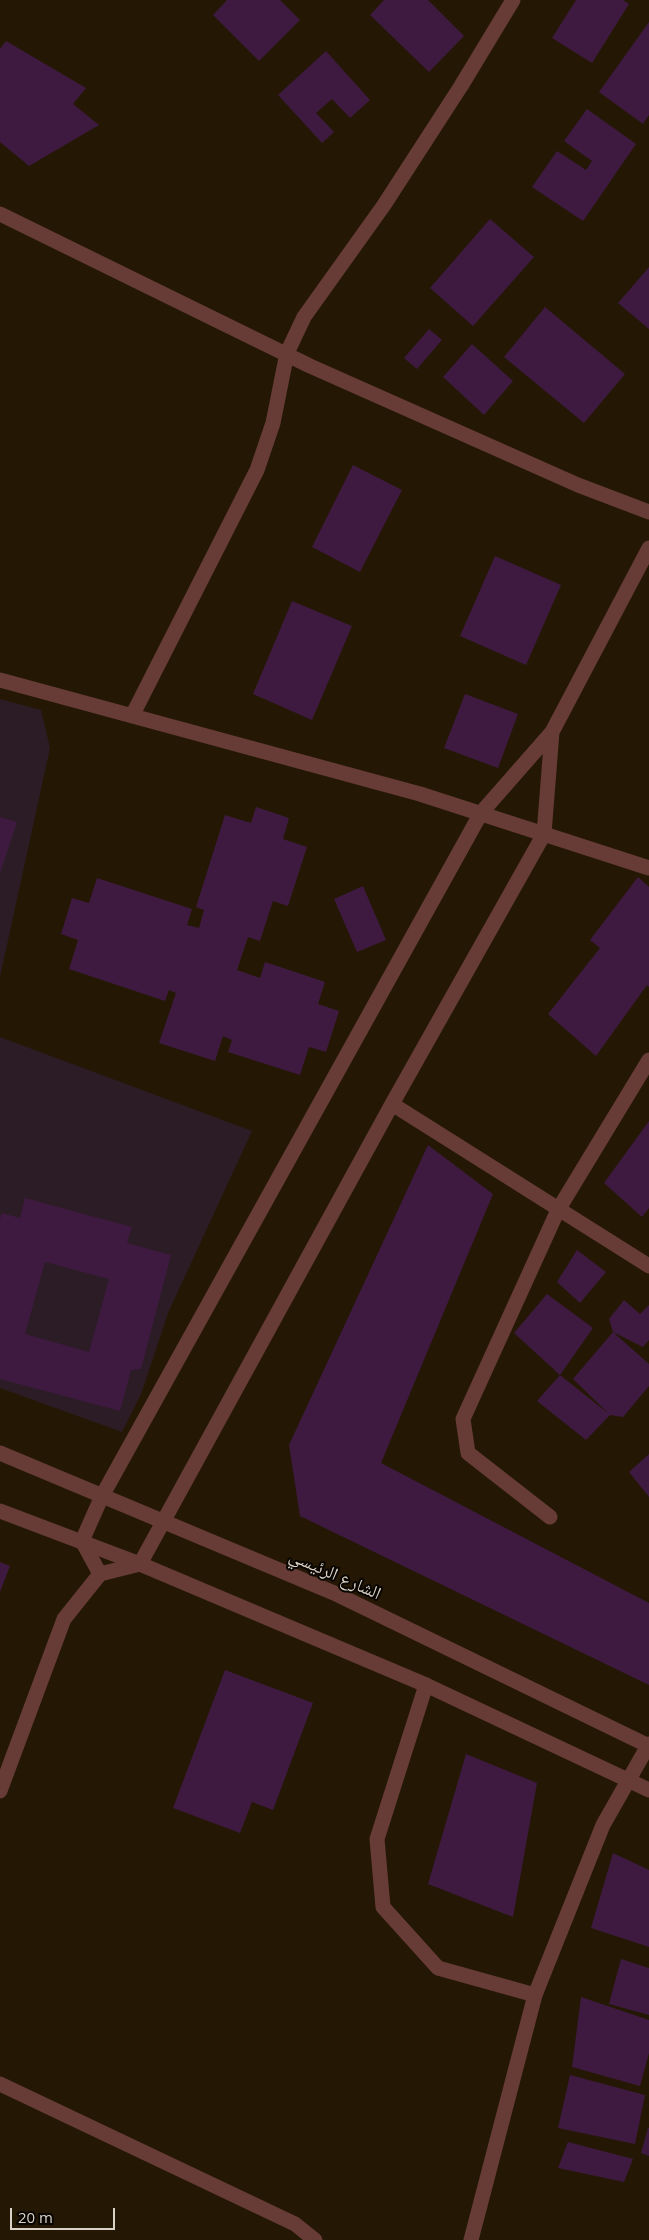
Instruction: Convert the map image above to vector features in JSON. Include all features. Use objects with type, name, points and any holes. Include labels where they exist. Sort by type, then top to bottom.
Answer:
[{"type":"street","points":[[132,714],[257,470],[273,423],[287,353],[304,317],[384,205],[461,86],[513,0]]},
{"type":"street","points":[[0,214],[287,353],[310,366],[578,485],[649,512]]},
{"type":"street","points":[[82,1541],[102,1496],[480,813],[552,732],[649,548]]},
{"type":"street","points":[[0,680],[132,714],[420,794],[649,868]]},
{"type":"street","points":[[0,1791],[64,1619],[100,1574],[140,1564],[155,1535],[164,1524],[392,1104],[544,834],[552,732]]},
{"type":"street","points":[[550,1517],[468,1453],[463,1419],[558,1210],[649,1060]]},
{"type":"street","points":[[392,1104],[649,1266]]},
{"type":"street","name":"الشارع الرئيسي","points":[[0,1453],[164,1524],[334,1593],[648,1745]]},
{"type":"street","points":[[0,1511],[82,1541],[117,1557],[140,1564],[426,1685],[649,1790]]},
{"type":"street","points":[[82,1541],[100,1574]]},
{"type":"street","points":[[426,1685],[377,1839],[383,1907],[438,1968],[536,1995]]},
{"type":"street","points":[[471,2240],[536,1995],[603,1825],[630,1781],[648,1745]]},
{"type":"street","points":[[0,2084],[295,2224],[315,2240]]},
{"type":"shaded area","points":[[0,699],[41,710],[50,748],[0,977]]},
{"type":"shaded area","points":[[0,1037],[252,1131],[168,1313],[141,1394],[122,1432],[0,1388]]},
{"type":"building","points":[[227,0],[280,0],[300,20],[259,61],[213,15]]},
{"type":"building","points":[[384,0],[428,0],[464,36],[429,72],[370,15]]},
{"type":"building","points":[[576,0],[623,0],[629,4],[592,63],[552,38]]},
{"type":"building","points":[[649,22],[649,115],[643,124],[599,92]]},
{"type":"building","points":[[6,41],[86,88],[73,104],[99,125],[29,166],[0,142],[0,49]]},
{"type":"building","points":[[326,51],[370,100],[350,118],[332,99],[316,113],[334,132],[322,143],[278,95]]},
{"type":"building","points":[[587,109],[636,144],[583,221],[532,187],[557,151],[586,170],[592,161],[564,141]]},
{"type":"building","points":[[490,219],[534,257],[473,326],[430,288]]},
{"type":"building","points":[[649,267],[649,329],[618,303]]},
{"type":"building","points":[[545,307],[625,374],[584,423],[504,357]]},
{"type":"building","points":[[429,329],[442,340],[417,369],[404,358]]},
{"type":"building","points":[[472,344],[513,381],[484,415],[443,377]]},
{"type":"building","points":[[353,465],[402,490],[360,572],[312,547]]},
{"type":"building","points":[[495,556],[561,585],[526,665],[460,636]]},
{"type":"building","points":[[292,601],[352,626],[312,720],[253,694]]},
{"type":"building","points":[[465,694],[518,714],[498,768],[444,748]]},
{"type":"building","points":[[256,807],[289,818],[283,839],[307,847],[288,906],[273,901],[260,941],[248,937],[237,970],[260,978],[265,962],[325,982],[318,1004],[339,1011],[326,1052],[309,1047],[300,1075],[228,1052],[232,1040],[223,1036],[215,1061],[159,1043],[176,993],[169,990],[165,1001],[69,969],[78,940],[61,934],[72,898],[89,903],[97,878],[192,909],[187,925],[199,928],[204,910],[196,907],[225,815],[251,823]]},
{"type":"building","points":[[0,817],[17,822],[0,873]]},
{"type":"building","points":[[638,877],[649,887],[649,987],[647,985],[596,1056],[548,1014],[600,948],[590,940]]},
{"type":"building","points":[[363,886],[386,940],[357,952],[334,899]]},
{"type":"building","points":[[649,1121],[649,1208],[642,1217],[604,1183]]},
{"type":"building","points":[[428,1145],[493,1194],[381,1463],[649,1603],[649,1685],[300,1516],[289,1445]]},
{"type":"building","points":[[25,1198],[132,1227],[127,1243],[171,1255],[141,1369],[131,1370],[120,1411],[0,1379],[0,1219],[2,1213],[20,1218]],"holes":[[[45,1262],[109,1279],[89,1352],[25,1334]]]},
{"type":"building","points":[[577,1250],[606,1272],[580,1303],[557,1282]]},
{"type":"building","points":[[547,1294],[593,1328],[560,1375],[514,1333]]},
{"type":"building","points":[[624,1300],[640,1314],[649,1305],[649,1340],[643,1347],[613,1332],[609,1319]]},
{"type":"building","points":[[613,1332],[649,1364],[649,1386],[623,1417],[610,1415],[586,1440],[537,1401],[560,1375],[609,1414],[573,1379]]},
{"type":"building","points":[[649,1454],[649,1497],[629,1472]]},
{"type":"building","points":[[0,1562],[10,1566],[0,1592]]},
{"type":"building","points":[[225,1670],[313,1703],[273,1810],[252,1802],[240,1833],[173,1808]]},
{"type":"building","points":[[466,1754],[537,1783],[513,1917],[428,1884]]},
{"type":"building","points":[[613,1853],[649,1870],[649,1947],[591,1928]]},
{"type":"building","points":[[621,1959],[649,1968],[649,2015],[609,2004]]},
{"type":"building","points":[[581,1997],[649,2020],[649,2053],[640,2086],[572,2067]]},
{"type":"building","points":[[570,2075],[645,2095],[635,2144],[558,2128]]},
{"type":"building","points":[[649,2128],[649,2156],[641,2153]]},
{"type":"building","points":[[568,2142],[633,2159],[624,2182],[558,2168]]}]
